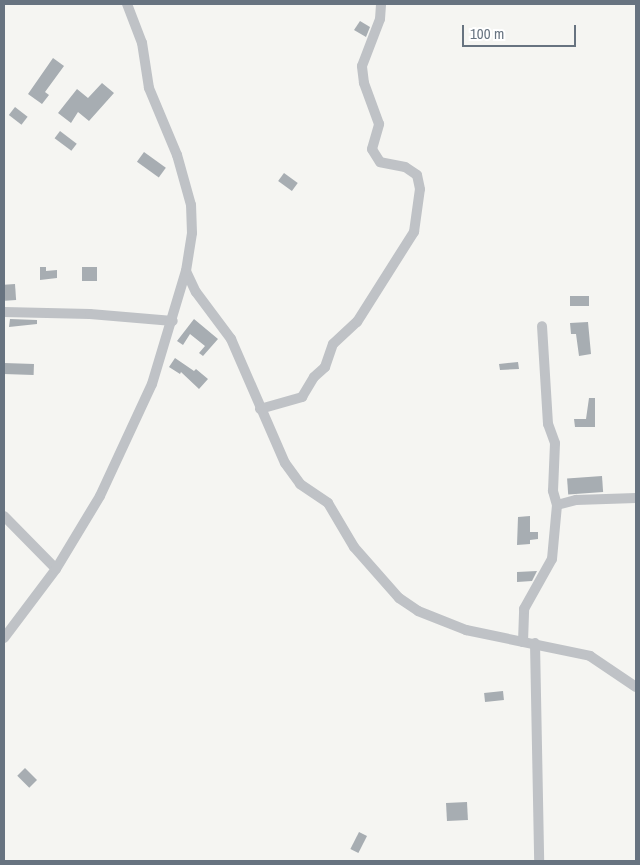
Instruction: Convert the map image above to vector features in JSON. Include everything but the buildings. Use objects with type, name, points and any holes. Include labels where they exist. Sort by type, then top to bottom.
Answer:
[{"type":"street","points":[[4,638],[56,569],[117,462],[152,384],[173,322],[186,271],[192,233],[190,205],[177,155],[149,88],[142,43],[127,4]]},
{"type":"street","points":[[260,409],[302,397],[314,377],[325,367],[333,344],[357,322],[414,232],[420,188],[417,175],[406,167],[380,162],[372,149],[379,124],[364,83],[362,66],[380,19],[381,4]]},
{"type":"street","points":[[186,271],[196,292],[231,339],[260,409],[293,476],[328,503],[354,548],[399,598],[444,622],[523,642],[590,656],[636,687]]},
{"type":"street","points":[[182,290],[196,292]]},
{"type":"street","points":[[4,312],[90,314],[173,322]]},
{"type":"street","points":[[523,642],[524,609],[552,560],[557,505],[553,491],[555,443],[548,424],[542,326]]},
{"type":"street","points":[[557,505],[576,500],[636,498]]},
{"type":"street","points":[[4,516],[56,569]]},
{"type":"street","points":[[535,643],[539,861]]}]
